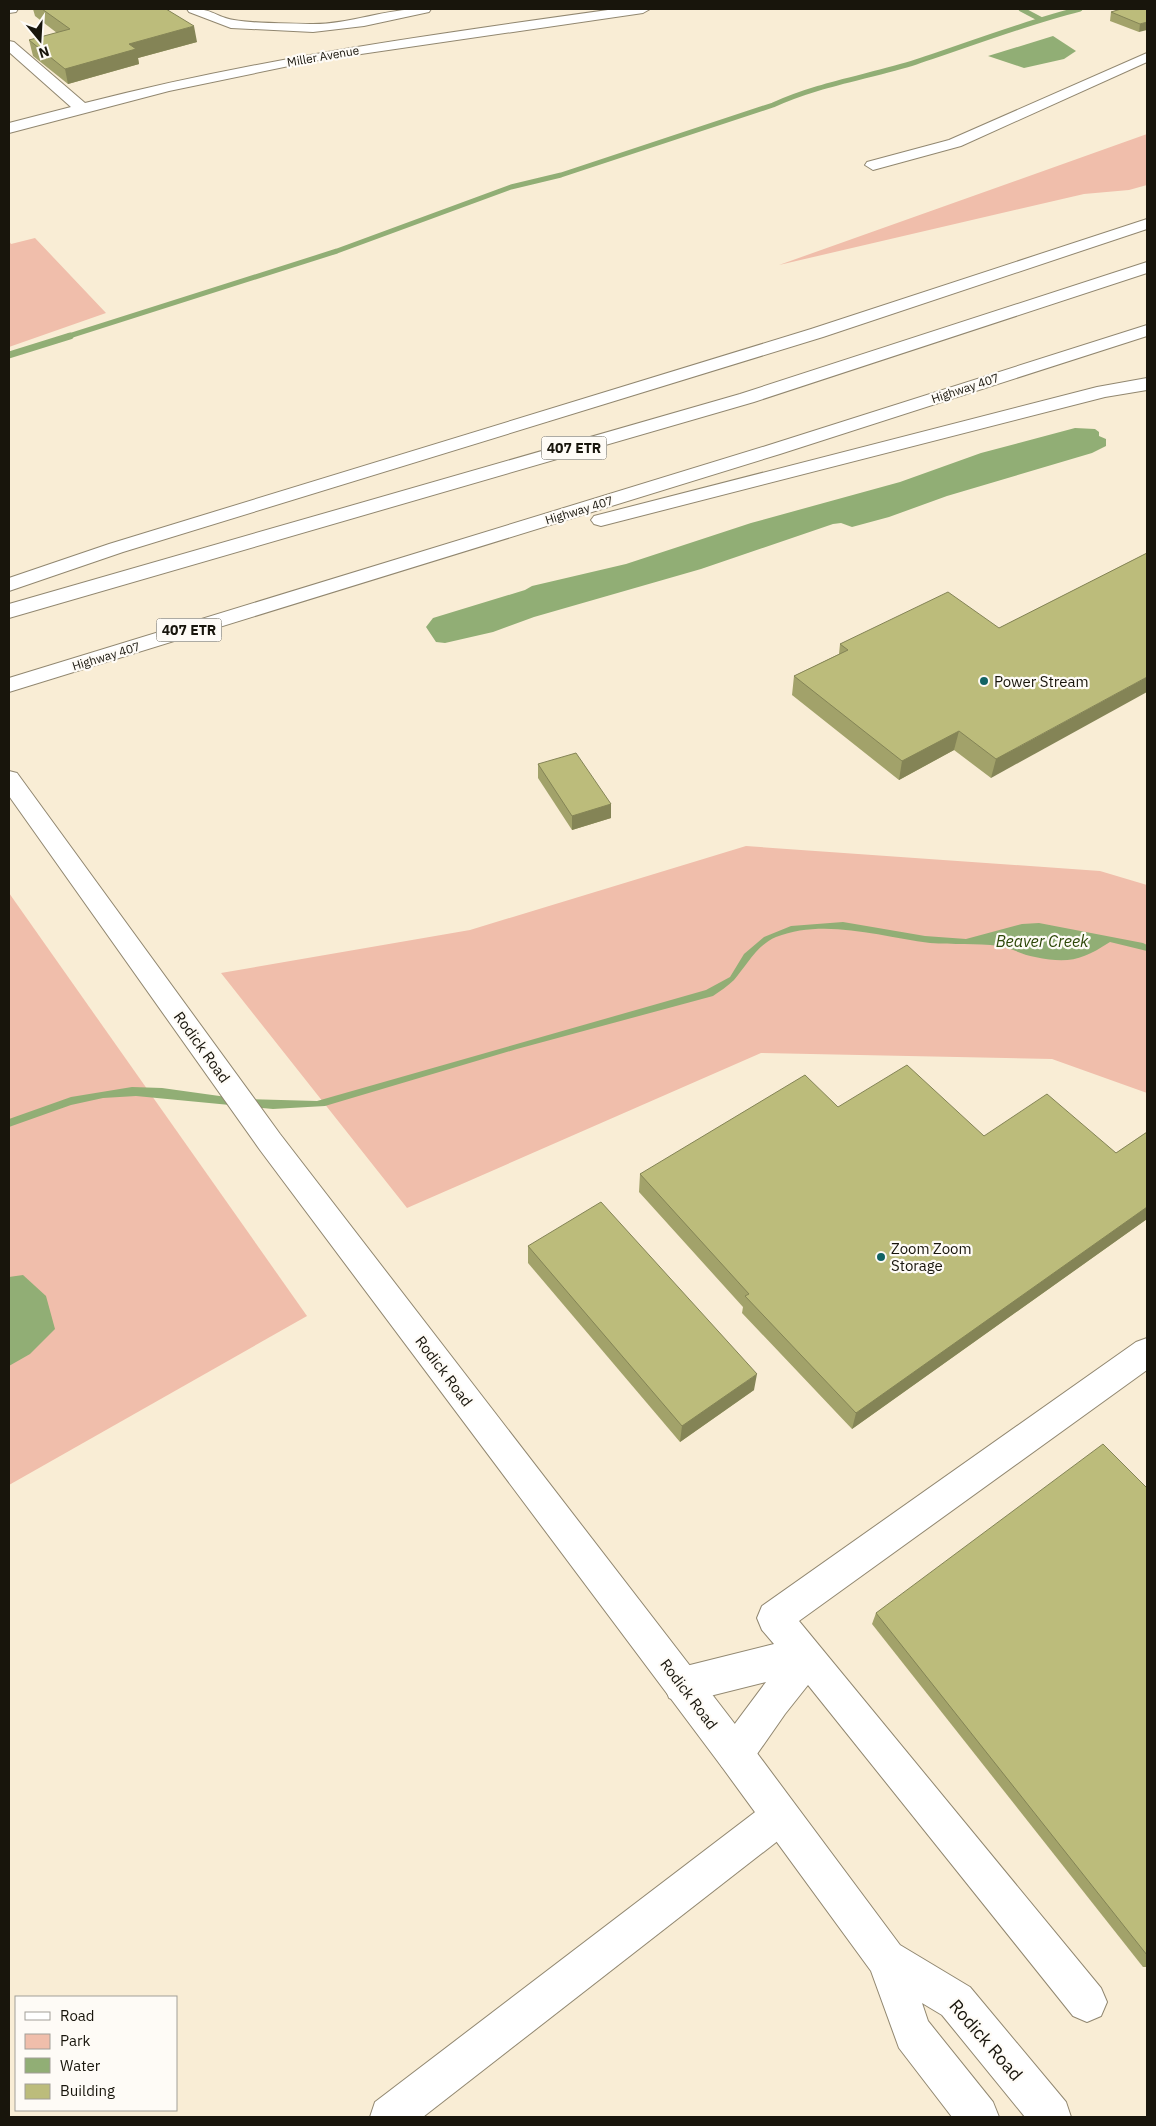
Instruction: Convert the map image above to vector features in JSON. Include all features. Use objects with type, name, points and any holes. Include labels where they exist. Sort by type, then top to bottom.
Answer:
[{"type":"main road","points":[[194,9],[231,24],[313,28],[364,22],[424,9]]},
{"type":"main road","points":[[537,9],[552,22]]},
{"type":"main road","name":"Miller Avenue","points":[[9,128],[82,108],[266,66],[385,45],[643,9]]},
{"type":"main road","points":[[9,45],[82,108]]},
{"type":"main road","points":[[872,165],[956,143],[1147,57]]},
{"type":"main road","points":[[9,585],[116,548],[818,333],[1147,224]]},
{"type":"main road","name":"407 ETR","points":[[9,611],[747,398],[1147,267]]},
{"type":"main road","name":"Highway 407","points":[[9,686],[773,450],[1147,330]]},
{"type":"main road","points":[[369,575],[671,504],[1104,391],[1147,384]]},
{"type":"main road","name":"Rodick Road","points":[[9,779],[270,1142],[735,1754],[886,1959],[913,2034],[978,2117]]},
{"type":"main road","points":[[1087,2002],[806,1654],[774,1618],[1147,1352]]},
{"type":"main road","points":[[682,1685],[806,1654]]},
{"type":"main road","points":[[735,1754],[772,1701],[793,1678],[806,1654]]},
{"type":"main road","points":[[390,2117],[780,1816]]},
{"type":"main road","name":"Rodick Road","points":[[886,1959],[956,2001],[1051,2117]]},
{"type":"green space","points":[[1147,134],[1147,185],[1129,190],[1084,194],[779,265]]},
{"type":"green space","points":[[35,238],[106,313],[9,347],[9,241],[11,244]]},
{"type":"green space","points":[[746,846],[1100,871],[1147,885],[1147,1093],[1052,1059],[761,1053],[407,1208],[221,973],[470,930]]},
{"type":"green space","points":[[9,893],[307,1316],[9,1485]]},
{"type":"water","points":[[1053,36],[1076,51],[1064,59],[1024,68],[988,56]]},
{"type":"water","points":[[1075,428],[1095,429],[1099,432],[1099,436],[1106,439],[1106,446],[1092,453],[947,496],[889,517],[852,527],[841,523],[833,524],[701,569],[534,617],[493,632],[445,643],[436,642],[426,627],[433,618],[525,590],[532,586],[626,564],[751,523],[900,482],[981,453]]},
{"type":"water","name":"Beaver Creek","points":[[843,922],[925,936],[966,939],[1022,924],[1039,923],[1143,943],[1147,945],[1147,951],[1110,942],[1083,957],[1057,960],[1030,956],[999,946],[930,943],[873,933],[814,929],[776,937],[769,941],[753,956],[734,980],[713,996],[517,1049],[325,1106],[273,1109],[136,1096],[103,1098],[71,1105],[9,1127],[9,1119],[71,1097],[132,1087],[162,1088],[241,1099],[317,1101],[706,990],[730,977],[744,954],[764,937],[791,926]]},
{"type":"water","points":[[23,1275],[46,1296],[55,1329],[30,1354],[9,1366],[9,1277]]},
{"type":"building","points":[[42,9],[166,9],[194,26],[129,44],[136,49],[65,69],[29,40],[70,29]]},
{"type":"building","points":[[1121,9],[1147,9],[1147,22],[1140,24],[1111,12]]},
{"type":"building","name":"Power Stream","points":[[1147,553],[1147,677],[996,759],[959,731],[902,761],[794,676],[848,650],[840,644],[948,592],[999,628]]},
{"type":"building","points":[[576,753],[611,804],[572,816],[538,764]]},
{"type":"building","points":[[907,1065],[984,1136],[1047,1094],[1116,1153],[1147,1132],[1147,1207],[856,1413],[745,1296],[749,1294],[640,1174],[805,1075],[838,1107]]},
{"type":"building","points":[[601,1202],[757,1374],[682,1426],[528,1246]]},
{"type":"building","points":[[1103,1444],[1147,1488],[1147,1955],[876,1613]]},
{"type":"waterway","points":[[1021,9],[1040,19]]},
{"type":"waterway","points":[[66,337],[337,251],[511,187],[561,175],[826,86],[916,62],[1018,27],[1080,9]]},
{"type":"waterway","points":[[9,355],[70,336]]},
{"type":"place","name":"Power Stream","points":[[984,681]]},
{"type":"place","name":"Zoom Zoom Storage","points":[[881,1257]]}]
